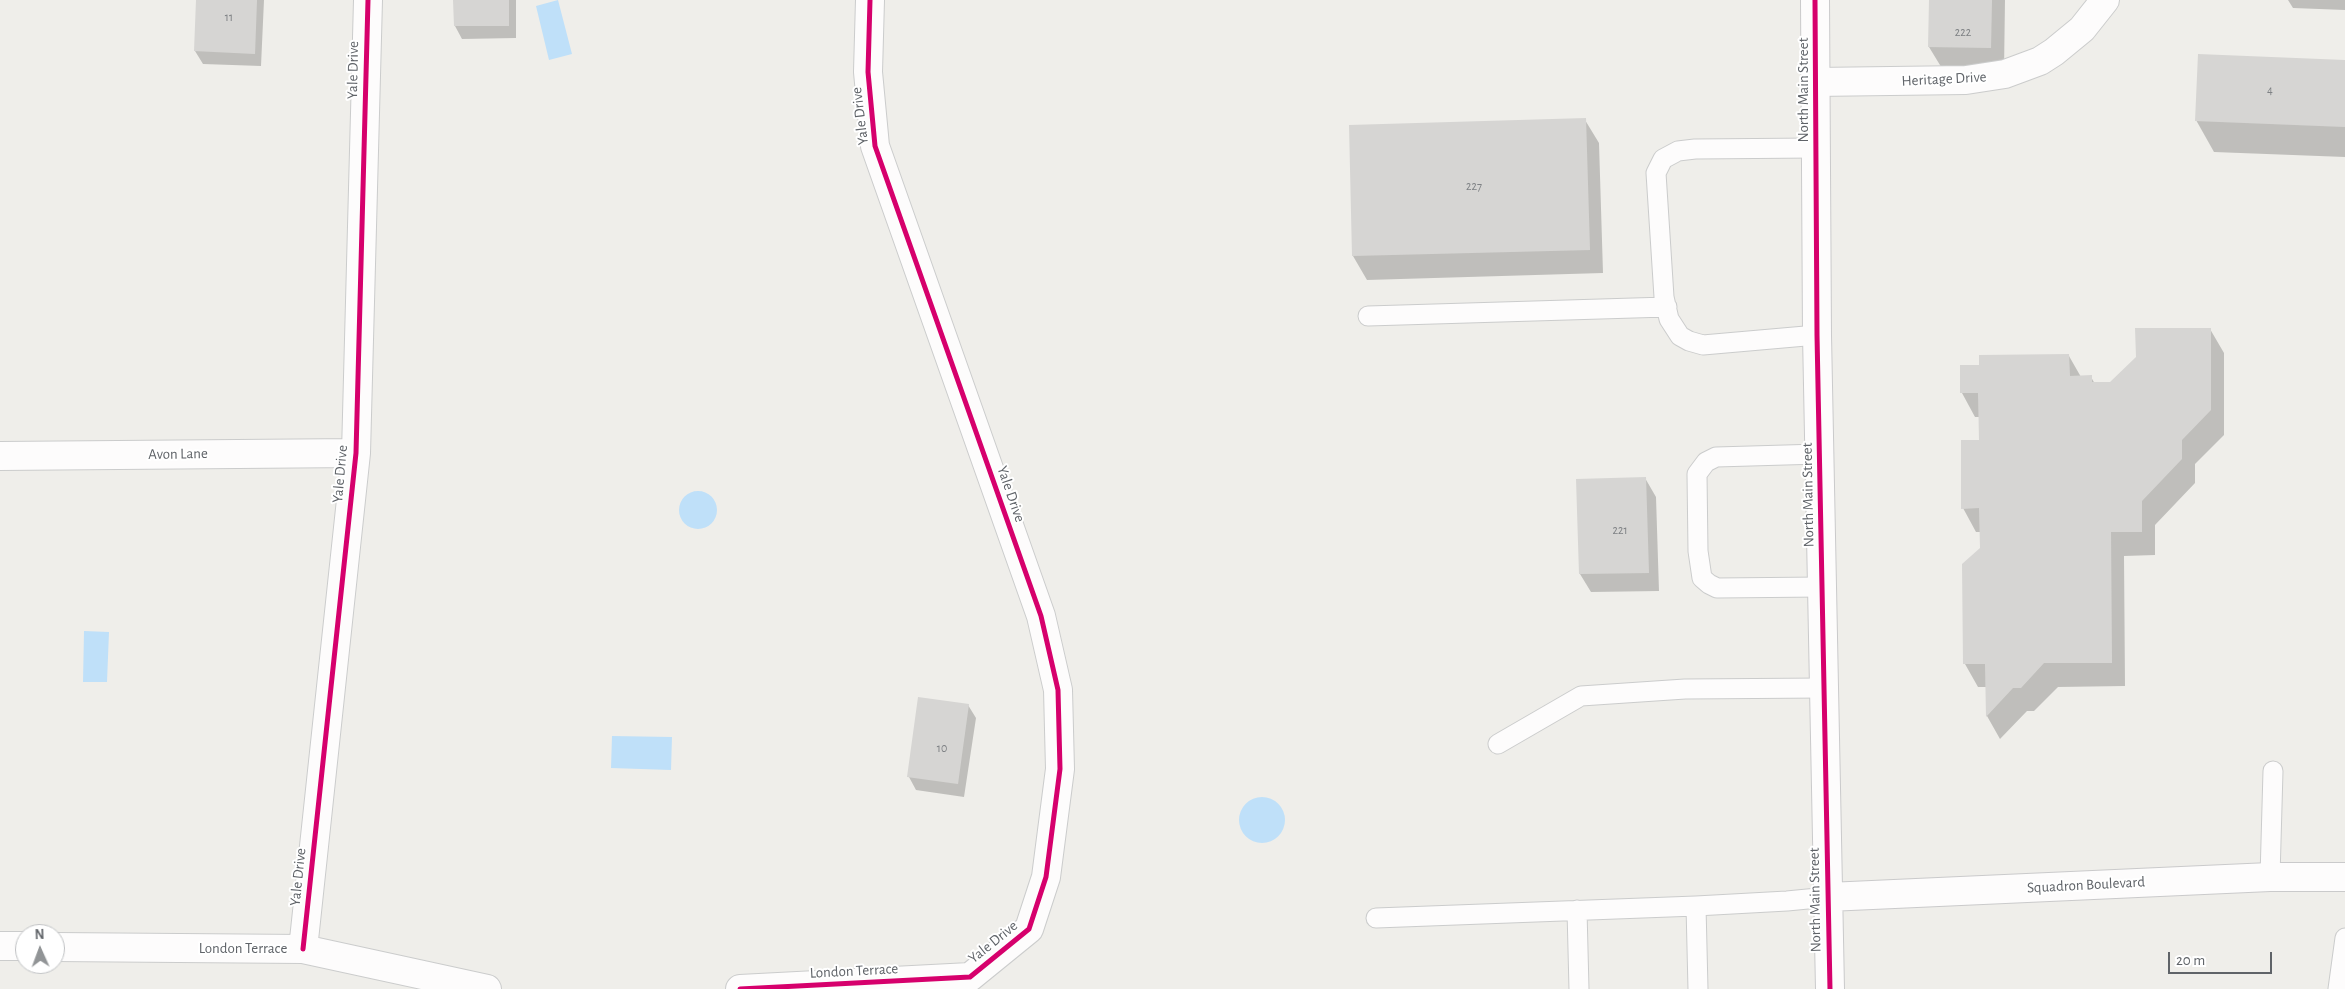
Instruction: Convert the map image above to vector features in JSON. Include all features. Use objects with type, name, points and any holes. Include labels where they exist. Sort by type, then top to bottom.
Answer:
[{"type":"street","name":"Yale Drive","points":[[303,949],[356,453],[368,0]]},
{"type":"street","name":"Yale Drive","points":[[870,0],[868,72],[875,146],[1041,616],[1058,690],[1060,769],[1046,877],[1029,929],[970,977]]},
{"type":"street","name":"North Main Street","points":[[1815,0],[1817,335],[1830,989]]},
{"type":"street","name":"Heritage Drive","points":[[1815,82],[1966,80],[2005,74],[2040,61],[2054,52],[2082,29],[2105,0]]},
{"type":"street","name":"Avon Lane","points":[[0,456],[356,453]]},
{"type":"street","name":"Squadron Boulevard","points":[[1828,897],[2270,876],[2345,877]]},
{"type":"street","points":[[0,946],[15,946]]},
{"type":"street","name":"London Terrace","points":[[65,947],[303,949],[487,989]]},
{"type":"street","name":"London Terrace","points":[[740,989],[970,977]]},
{"type":"lane","points":[[1815,148],[1695,149],[1678,152],[1662,159],[1656,173],[1664,297],[1669,319],[1680,336],[1688,341],[1703,344],[1817,335]]},
{"type":"lane","points":[[1368,316],[1667,307]]},
{"type":"lane","points":[[1820,454],[1716,457],[1706,462],[1697,474],[1698,551],[1702,578],[1717,588],[1822,587]]},
{"type":"lane","points":[[1498,744],[1581,696],[1684,689],[1824,688]]},
{"type":"lane","points":[[2270,876],[2273,771]]},
{"type":"lane","points":[[1376,918],[1787,902],[1828,897]]},
{"type":"lane","points":[[1696,906],[1698,989]]},
{"type":"lane","points":[[1577,910],[1579,989]]},
{"type":"lane","points":[[2338,989],[2345,938]]},
{"type":"water","points":[[558,0],[572,54],[549,60],[536,6]]},
{"type":"water","points":[[698,491],[705,492],[711,497],[716,503],[716,517],[711,523],[705,528],[698,529],[691,528],[685,523],[680,517],[679,510],[680,503],[685,497],[691,492]]},
{"type":"water","points":[[84,631],[109,632],[107,682],[83,682]]},
{"type":"water","points":[[612,736],[672,737],[671,770],[611,768]]},
{"type":"water","points":[[1262,797],[1275,801],[1281,807],[1285,820],[1281,833],[1275,839],[1262,843],[1249,839],[1243,833],[1239,820],[1243,807],[1249,801]]},
{"type":"building","points":[[196,0],[257,0],[255,54],[194,51]]},
{"type":"building","points":[[453,0],[509,0],[509,26],[454,26]]},
{"type":"building","points":[[1929,0],[1992,0],[1991,48],[1928,47]]},
{"type":"building","points":[[2198,54],[2345,60],[2345,127],[2195,121]]},
{"type":"building","points":[[1586,118],[1590,250],[1352,256],[1349,125]]},
{"type":"building","points":[[2135,328],[2211,328],[2211,410],[2182,440],[2182,459],[2142,501],[2142,532],[2111,532],[2112,663],[2044,663],[2021,688],[2013,688],[1986,717],[1985,664],[1963,664],[1962,564],[1980,548],[1979,508],[1961,509],[1961,440],[1979,440],[1978,393],[1960,393],[1960,365],[1979,365],[1979,355],[2069,354],[2070,376],[2092,375],[2092,382],[2110,382],[2136,357]]},
{"type":"building","points":[[1646,477],[1649,573],[1579,574],[1576,479]]},
{"type":"building","points":[[918,697],[969,704],[958,784],[907,777]]},
{"type":"cycle path","points":[[303,949],[356,453],[368,0]]},
{"type":"cycle path","points":[[740,989],[970,977],[1029,929],[1046,877],[1060,769],[1058,690],[1041,616],[875,146],[868,72],[870,0]]},
{"type":"cycle path","points":[[1815,0],[1817,335],[1830,989]]}]
